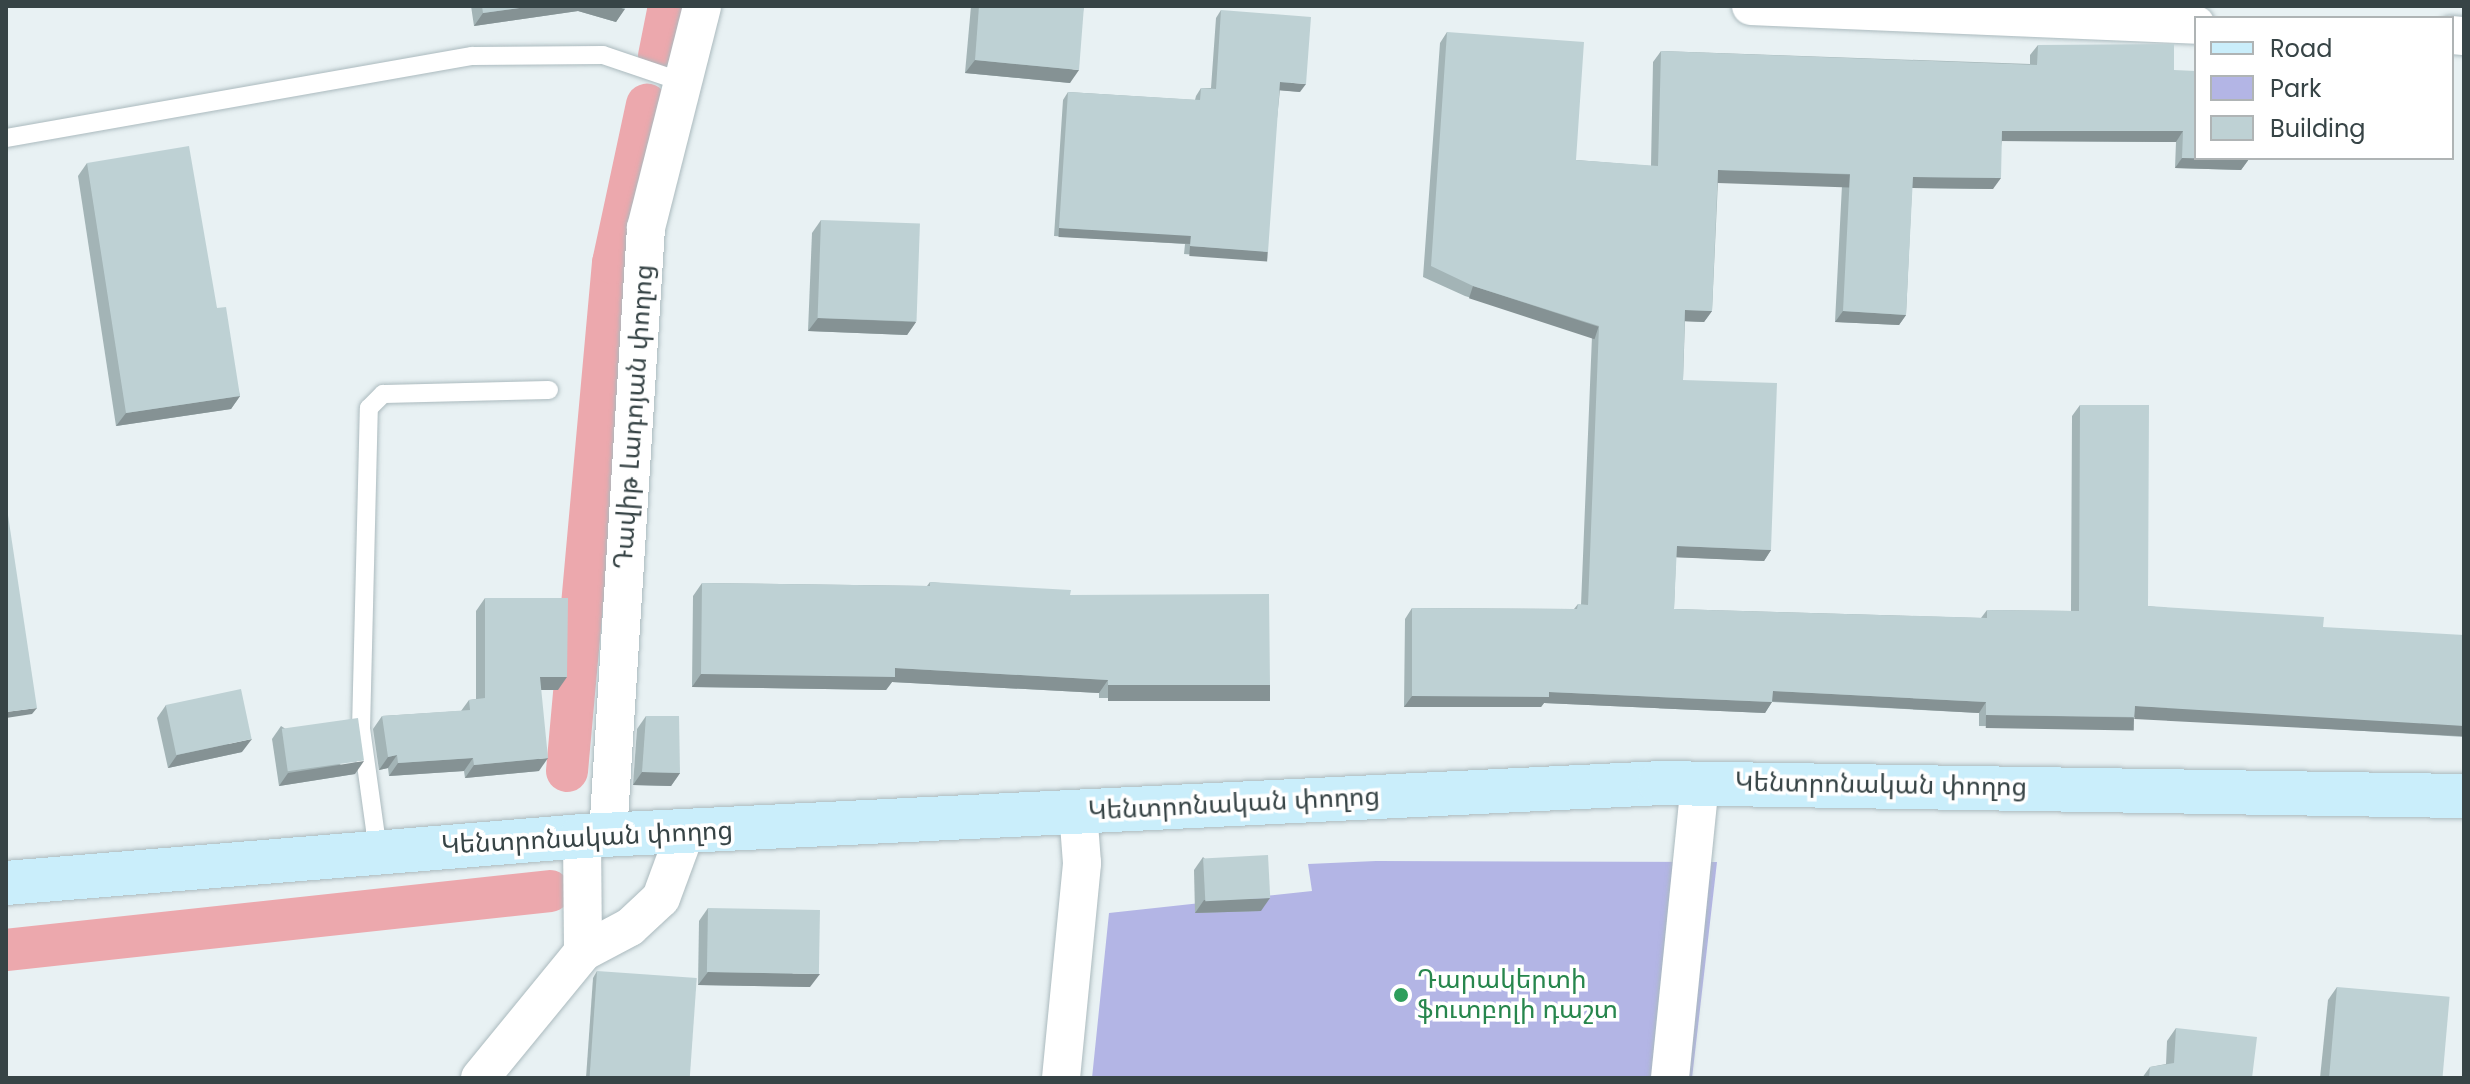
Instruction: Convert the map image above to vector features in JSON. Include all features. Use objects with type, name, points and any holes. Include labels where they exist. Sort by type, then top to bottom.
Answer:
[{"type":"main road","name":"Կենտրոնական փողոց","points":[[6,883],[595,836],[1700,783],[2464,796]]},
{"type":"street","name":"Դավիթ Լադոյան փողոց","points":[[583,952],[646,228],[680,81],[702,6]]},
{"type":"street","points":[[1751,6],[2194,25]]},
{"type":"street","points":[[1670,1078],[1700,783]]},
{"type":"street","points":[[1061,1078],[1082,863],[1078,811]]},
{"type":"street","points":[[480,1078],[583,952],[630,927],[661,898],[685,833]]},
{"type":"lane","points":[[6,138],[472,56],[603,55],[680,81]]},
{"type":"lane","points":[[378,851],[361,729],[369,408],[383,394],[549,390]]},
{"type":"green space","name":"Դարակերտի ֆուտբոլի դաշտ","points":[[1376,861],[1717,862],[1692,1078],[1092,1078],[1109,913],[1312,891],[1308,864]]},
{"type":"building","points":[[482,6],[534,6],[483,13]]},
{"type":"building","points":[[979,6],[1084,6],[1079,70],[975,60]]},
{"type":"building","points":[[1221,10],[1311,17],[1306,84],[1280,82],[1268,252],[1190,246],[1191,236],[1059,228],[1068,92],[1200,100],[1201,88],[1216,89]]},
{"type":"building","points":[[1447,32],[1584,42],[1576,160],[1658,166],[1661,51],[2037,65],[2038,45],[2174,44],[2174,70],[2194,71],[2194,158],[2182,158],[2183,131],[2002,131],[2001,178],[1913,177],[1906,315],[1843,311],[1850,174],[1718,170],[1712,311],[1685,310],[1683,380],[1777,383],[1771,550],[1677,546],[1674,609],[1987,618],[1987,610],[2079,611],[2080,405],[2149,405],[2148,606],[2324,617],[2323,627],[2464,635],[2464,726],[2135,706],[2134,717],[1986,715],[1986,702],[1773,691],[1772,702],[1549,692],[1549,697],[1412,696],[1412,608],[1577,609],[1578,604],[1588,605],[1599,326],[1473,286],[1431,266]]},
{"type":"building","points":[[189,146],[217,308],[226,307],[240,396],[126,413],[87,163]]},
{"type":"building","points":[[821,220],[920,223],[917,321],[818,318]]},
{"type":"building","points":[[6,502],[37,708],[6,712]]},
{"type":"building","points":[[930,582],[1071,590],[1070,595],[1269,594],[1270,685],[1108,685],[1108,680],[895,668],[895,677],[701,674],[702,583],[930,586]]},
{"type":"building","points":[[485,598],[568,598],[567,677],[540,677],[548,758],[474,765],[473,758],[398,763],[397,755],[388,757],[382,716],[470,710],[469,700],[485,698]]},
{"type":"building","points":[[241,689],[252,739],[176,755],[166,705]]},
{"type":"building","points":[[646,716],[679,716],[680,773],[642,772]]},
{"type":"building","points":[[358,718],[364,761],[288,771],[282,729]]},
{"type":"building","points":[[1268,855],[1270,898],[1205,901],[1203,858]]},
{"type":"building","points":[[708,908],[820,910],[819,974],[707,972]]},
{"type":"building","points":[[597,971],[697,978],[690,1078],[590,1078]]},
{"type":"building","points":[[2337,987],[2450,997],[2442,1078],[2329,1078]]},
{"type":"building","points":[[2176,1028],[2257,1037],[2252,1078],[2149,1078],[2150,1067],[2174,1063]]},
{"type":"waterway","points":[[659,56],[669,6]]},
{"type":"waterway","points":[[567,771],[613,263],[647,105]]},
{"type":"waterway","points":[[6,950],[550,891]]},
{"type":"place","name":"Դարակերտի ֆուտբոլի դաշտ","points":[[1401,995]]}]
